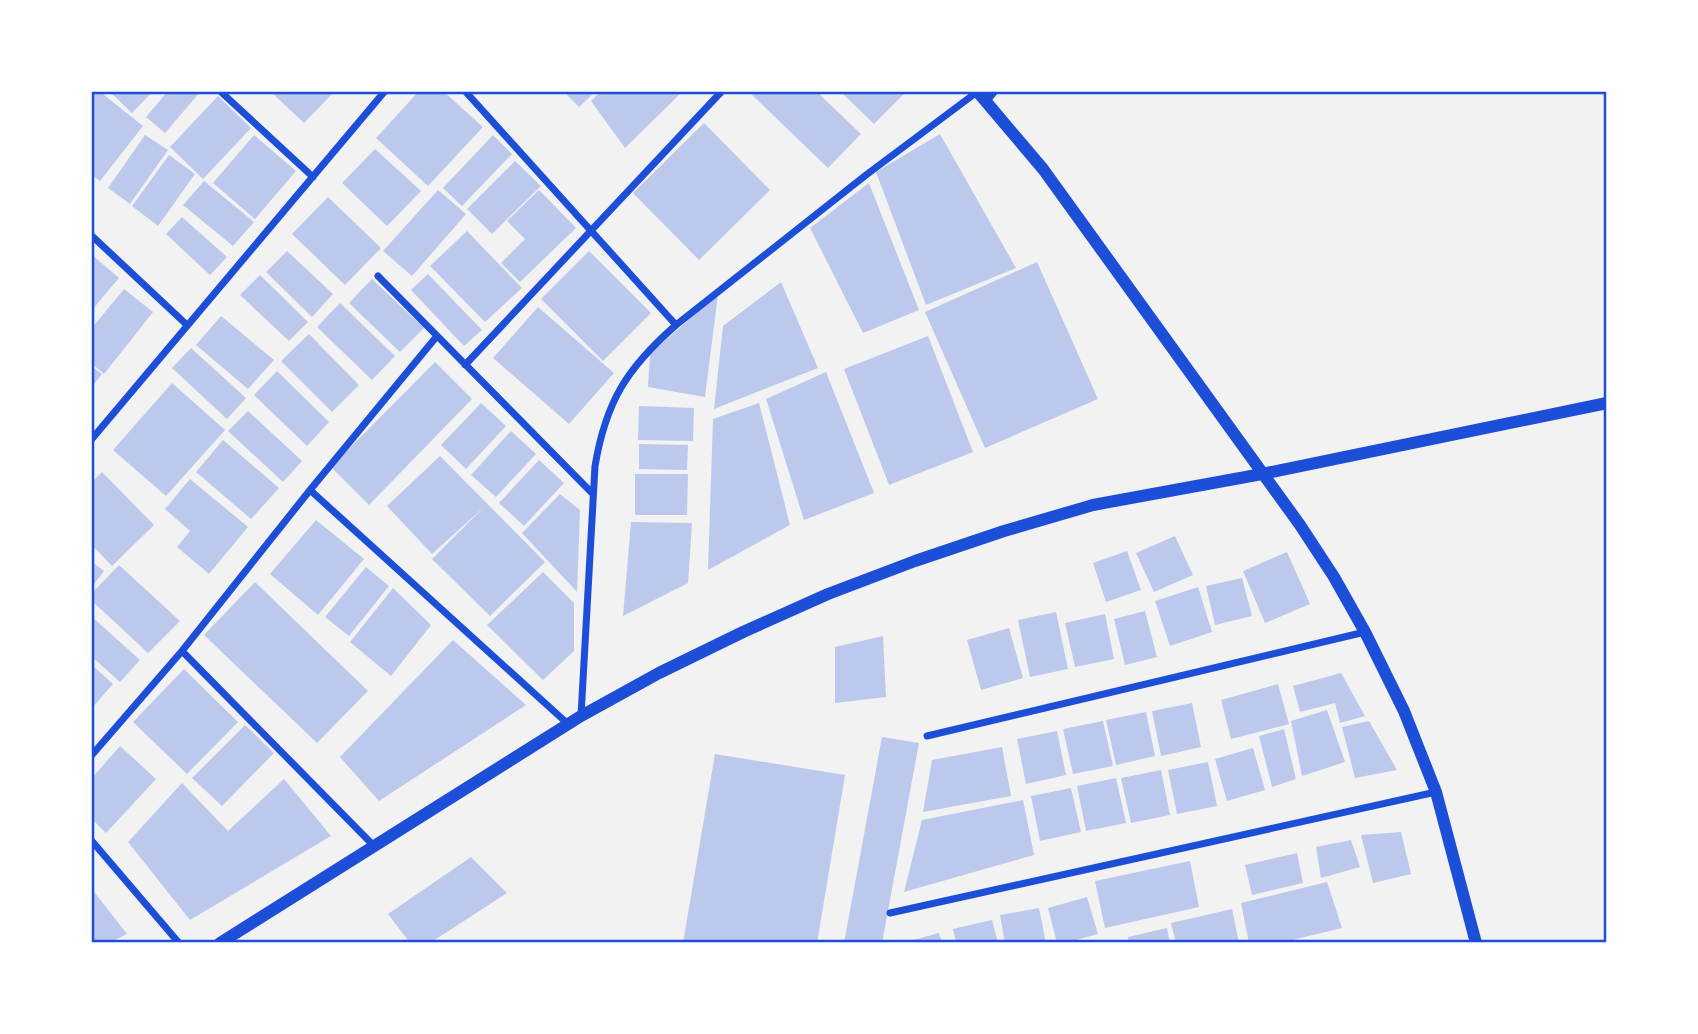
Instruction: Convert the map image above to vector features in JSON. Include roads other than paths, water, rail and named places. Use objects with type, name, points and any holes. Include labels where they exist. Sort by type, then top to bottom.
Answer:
[{"type":"street","points":[[220,91],[313,177]]},
{"type":"street","points":[[91,440],[385,91]]},
{"type":"street","points":[[465,91],[676,325]]},
{"type":"street","points":[[465,365],[722,91]]},
{"type":"street","points":[[581,716],[594,466],[608,413],[636,364],[676,325],[866,175],[980,95],[995,91]]},
{"type":"street","points":[[980,95],[1043,169],[1300,525],[1334,578],[1365,632],[1404,711],[1436,792],[1476,943]]},
{"type":"street","points":[[91,235],[187,325]]},
{"type":"street","points":[[378,276],[593,494]]},
{"type":"street","points":[[91,756],[182,651],[437,336]]},
{"type":"street","points":[[220,943],[581,716],[659,673],[828,594],[1004,531],[1093,505],[1262,474],[1607,403]]},
{"type":"street","points":[[310,490],[568,724]]},
{"type":"street","points":[[927,736],[1365,632]]},
{"type":"street","points":[[182,651],[374,846]]},
{"type":"street","points":[[890,913],[1436,792]]},
{"type":"street","points":[[91,840],[179,943]]}]
